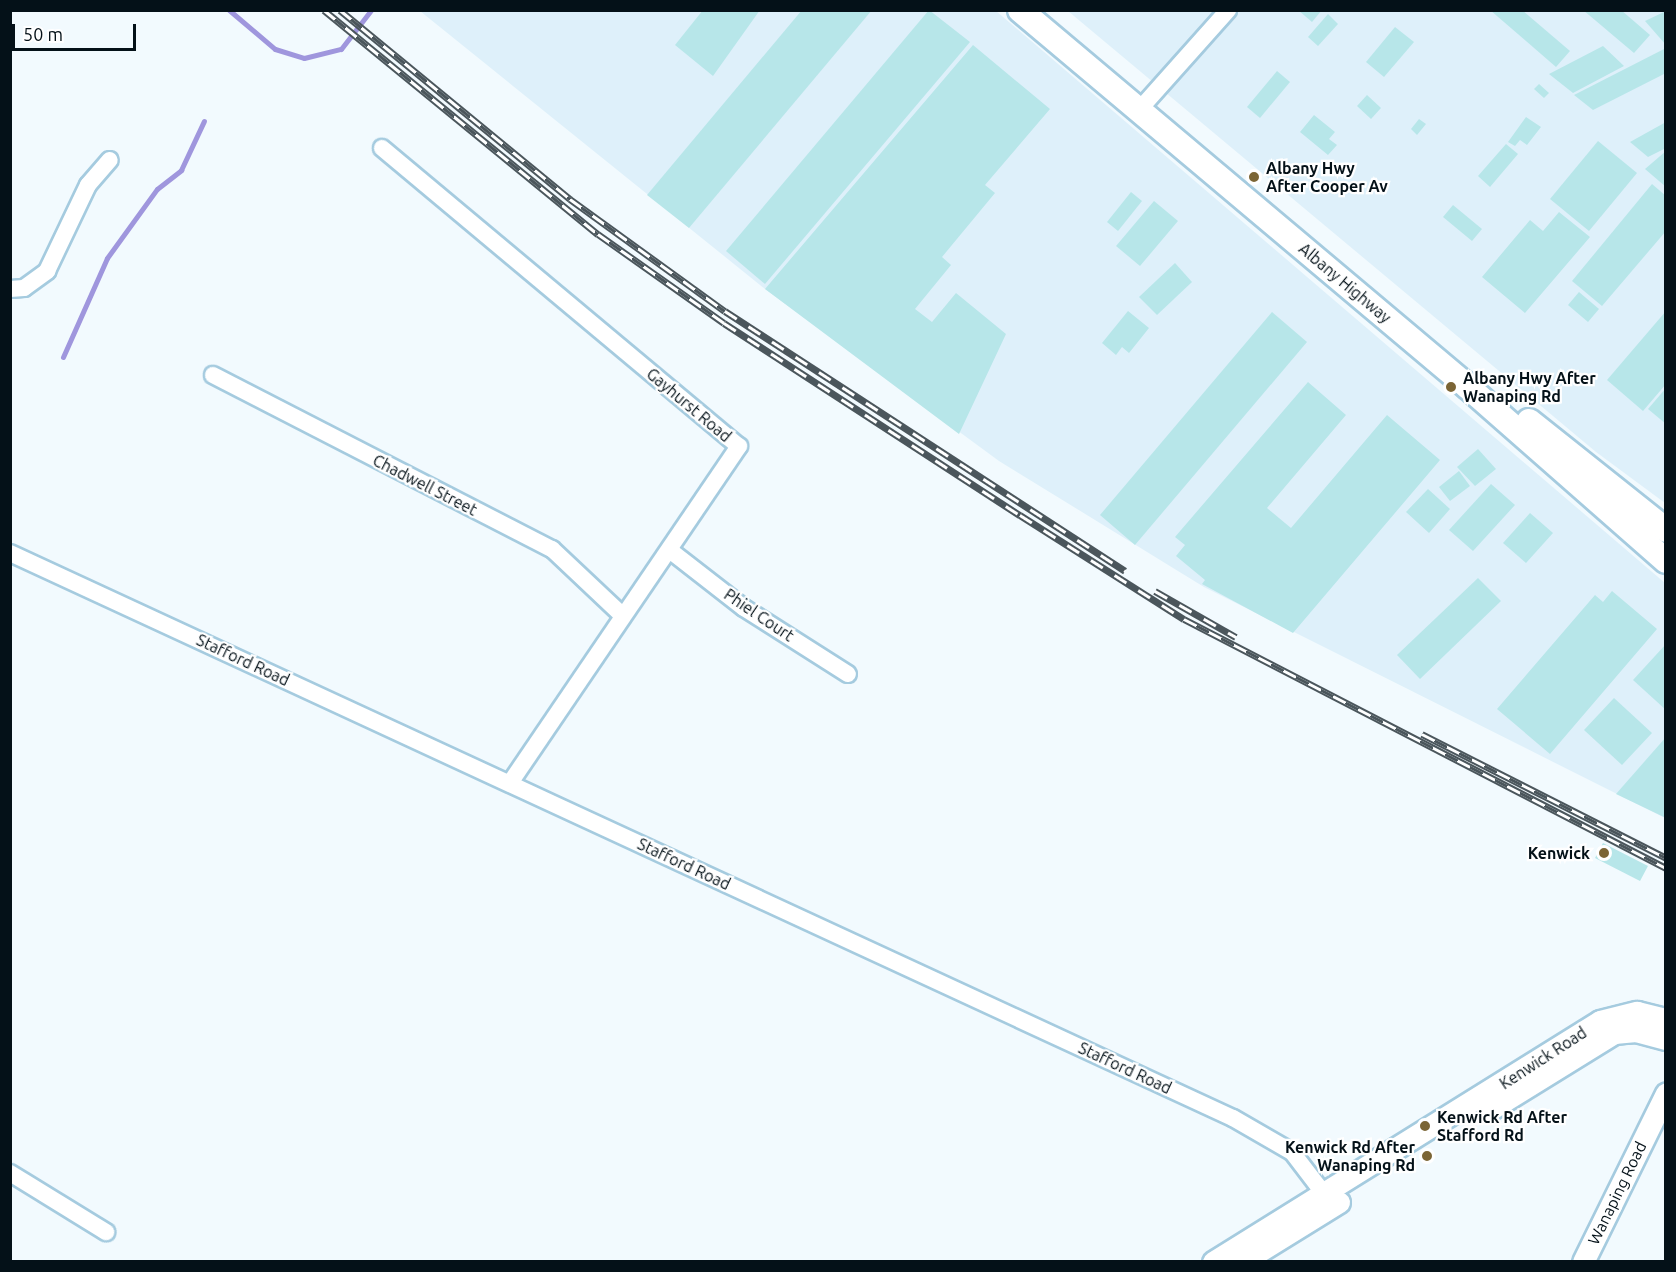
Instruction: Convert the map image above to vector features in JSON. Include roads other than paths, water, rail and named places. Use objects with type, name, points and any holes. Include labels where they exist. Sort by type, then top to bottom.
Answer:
[{"type":"highway","name":"Albany Highway","points":[[1020,10],[1144,104],[1475,377],[1665,530]]},
{"type":"highway","name":"Albany Highway","points":[[1044,10],[1144,104],[1665,561]]},
{"type":"highway","points":[[1632,503],[1665,516]]},
{"type":"main road","name":"Kenwick Road","points":[[1242,1262],[1329,1200],[1600,1021],[1637,1012],[1665,1019]]},
{"type":"main road","name":"Kenwick Road","points":[[1213,1262],[1329,1200],[1614,1033],[1635,1031],[1665,1039]]},
{"type":"main road","name":"Wanaping Road","points":[[1583,1262],[1665,1093]]},
{"type":"street","points":[[1144,104],[1228,10]]},
{"type":"street","name":"Gayhurst Road","points":[[382,148],[739,446],[672,552],[622,615],[510,783]]},
{"type":"street","points":[[10,290],[24,288],[47,271],[88,185],[110,160]]},
{"type":"street","name":"Chadwell Street","points":[[213,375],[552,549],[622,615]]},
{"type":"street","name":"Phiel Court","points":[[672,552],[744,608],[848,674]]},
{"type":"street","name":"Stafford Road","points":[[10,553],[1273,1138],[1305,1164],[1329,1200]]},
{"type":"street","points":[[10,1173],[106,1232]]},
{"type":"waterway","points":[[229,10],[275,49],[304,58],[341,49],[371,10]]},
{"type":"waterway","points":[[63,357],[107,258],[157,189],[181,170],[204,121]]},
{"type":"railway","points":[[324,10],[598,234],[724,323],[1020,515],[1184,619],[1666,868]]},
{"type":"railway","points":[[340,10],[570,199],[725,311],[1125,571]]},
{"type":"railway","points":[[1155,591],[1236,637]]},
{"type":"railway","points":[[1422,734],[1666,858]]},
{"type":"place","name":"Albany Hwy After Cooper Av","points":[[1254,177]]},
{"type":"place","name":"Albany Hwy After Wanaping Rd","points":[[1451,387]]},
{"type":"place","name":"Kenwick","points":[[1604,853]]},
{"type":"place","name":"Kenwick Rd After Stafford Rd","points":[[1425,1126]]},
{"type":"place","name":"Kenwick Rd After Wanaping Rd","points":[[1427,1156]]}]
